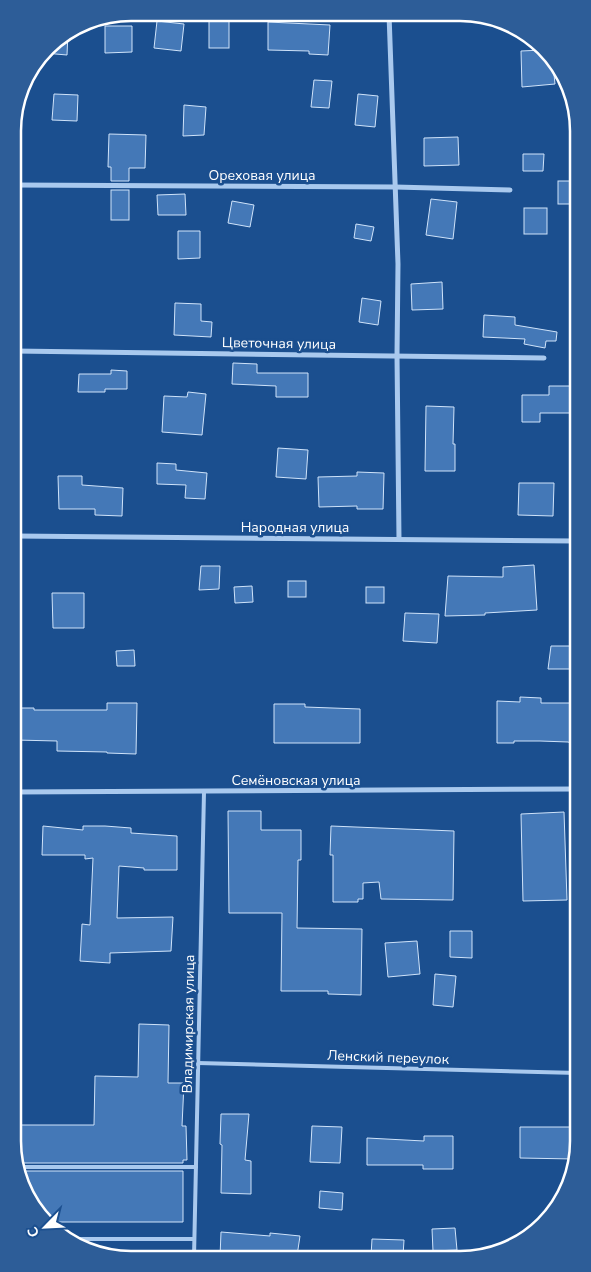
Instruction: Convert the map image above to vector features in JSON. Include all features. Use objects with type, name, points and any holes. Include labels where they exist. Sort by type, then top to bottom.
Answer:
[{"type":"street","points":[[389,21],[398,264],[399,539]]},
{"type":"street","name":"Ореховая улица","points":[[21,185],[395,187],[510,190]]},
{"type":"street","name":"Цветочная улица","points":[[21,351],[544,358]]},
{"type":"street","name":"Народная улица","points":[[21,536],[570,541]]},
{"type":"street","name":"Семёновская улица","points":[[21,792],[570,789]]},
{"type":"lane","name":"Владимирская улица","points":[[194,1251],[204,792]]},
{"type":"lane","name":"Ленский переулок","points":[[198,1063],[570,1073]]},
{"type":"lane","points":[[25,1167],[196,1167]]},
{"type":"lane","points":[[84,1240],[194,1239]]},
{"type":"building","points":[[157,21],[184,24],[181,51],[154,48]]},
{"type":"building","points":[[209,21],[229,21],[229,48],[209,48]]},
{"type":"building","points":[[268,22],[330,25],[328,55],[309,54],[309,51],[268,50]]},
{"type":"building","points":[[105,26],[132,26],[132,52],[105,53]]},
{"type":"building","points":[[68,42],[67,55],[53,54]]},
{"type":"building","points":[[535,50],[538,53],[554,74],[555,84],[522,87],[521,51]]},
{"type":"building","points":[[314,80],[332,81],[329,108],[311,107]]},
{"type":"building","points":[[54,94],[78,95],[77,121],[52,120]]},
{"type":"building","points":[[358,94],[378,96],[375,127],[355,125]]},
{"type":"building","points":[[184,105],[206,107],[204,135],[183,136]]},
{"type":"building","points":[[109,134],[146,135],[145,168],[129,168],[129,181],[111,181],[111,167],[108,167]]},
{"type":"building","points":[[458,137],[459,165],[424,166],[424,138]]},
{"type":"building","points":[[523,154],[544,154],[543,171],[523,171]]},
{"type":"building","points":[[558,181],[570,181],[570,204],[558,204]]},
{"type":"building","points":[[111,190],[129,190],[129,220],[111,220]]},
{"type":"building","points":[[185,194],[186,215],[158,215],[157,195]]},
{"type":"building","points":[[431,199],[457,202],[453,239],[426,235]]},
{"type":"building","points":[[232,201],[254,205],[250,227],[228,223]]},
{"type":"building","points":[[524,208],[547,208],[547,234],[524,234]]},
{"type":"building","points":[[356,224],[374,227],[371,241],[354,238]]},
{"type":"building","points":[[178,231],[200,231],[200,258],[178,259]]},
{"type":"building","points":[[442,282],[443,309],[412,310],[411,284]]},
{"type":"building","points":[[362,298],[381,301],[378,325],[359,322]]},
{"type":"building","points":[[175,303],[201,304],[201,321],[212,322],[211,337],[174,335]]},
{"type":"building","points":[[484,315],[515,317],[515,325],[557,332],[556,341],[546,341],[545,348],[524,344],[525,339],[483,337]]},
{"type":"building","points":[[233,363],[257,364],[257,373],[308,373],[308,397],[276,397],[276,386],[232,384]]},
{"type":"building","points":[[111,370],[127,371],[127,389],[105,389],[105,392],[78,392],[79,374],[111,374]]},
{"type":"building","points":[[549,386],[570,386],[570,413],[540,413],[540,422],[522,422],[522,395],[549,395]]},
{"type":"building","points":[[188,392],[206,394],[202,435],[162,432],[164,396],[187,397]]},
{"type":"building","points":[[426,406],[454,407],[453,444],[455,444],[455,471],[425,471]]},
{"type":"building","points":[[278,448],[308,450],[306,479],[276,477]]},
{"type":"building","points":[[157,463],[176,464],[176,470],[207,473],[205,499],[185,498],[186,485],[157,484]]},
{"type":"building","points":[[357,472],[384,473],[383,509],[357,509],[357,506],[319,507],[318,477],[357,476]]},
{"type":"building","points":[[58,476],[82,476],[82,485],[123,488],[122,516],[95,515],[95,509],[59,509]]},
{"type":"building","points":[[519,483],[554,483],[553,516],[518,515]]},
{"type":"building","points":[[534,565],[537,610],[485,613],[485,615],[445,616],[448,576],[503,577],[503,567]]},
{"type":"building","points":[[201,566],[220,566],[219,589],[199,590]]},
{"type":"building","points":[[288,581],[306,581],[306,597],[288,597]]},
{"type":"building","points":[[252,586],[253,602],[235,603],[234,587]]},
{"type":"building","points":[[366,587],[384,587],[384,603],[366,603]]},
{"type":"building","points":[[52,593],[84,593],[84,628],[53,628]]},
{"type":"building","points":[[405,613],[439,614],[437,643],[403,641]]},
{"type":"building","points":[[551,646],[570,646],[570,669],[548,669]]},
{"type":"building","points":[[134,650],[135,666],[117,666],[116,651]]},
{"type":"building","points":[[520,697],[541,698],[541,703],[570,703],[570,743],[514,741],[514,743],[497,743],[497,701],[520,702]]},
{"type":"building","points":[[107,703],[137,703],[136,754],[57,751],[57,741],[21,740],[21,708],[34,708],[34,710],[107,710]]},
{"type":"building","points":[[274,704],[305,704],[305,707],[360,709],[360,743],[274,743]]},
{"type":"building","points":[[228,811],[261,811],[261,830],[301,830],[301,860],[298,860],[297,928],[362,929],[361,995],[328,994],[328,991],[281,991],[282,913],[229,913]]},
{"type":"building","points":[[564,812],[567,900],[523,901],[521,814]]},
{"type":"building","points":[[43,826],[83,830],[83,826],[105,826],[131,828],[131,833],[177,836],[177,870],[144,870],[144,868],[119,866],[117,918],[173,917],[171,951],[110,953],[110,963],[80,961],[82,924],[90,925],[93,858],[85,859],[85,855],[42,855]]},
{"type":"building","points":[[331,826],[454,831],[453,900],[381,899],[379,882],[363,883],[363,899],[358,899],[358,902],[333,902],[333,855],[330,855]]},
{"type":"building","points":[[450,931],[472,931],[472,958],[450,957]]},
{"type":"building","points":[[417,941],[420,974],[388,977],[385,943]]},
{"type":"building","points":[[435,974],[456,976],[453,1007],[433,1005]]},
{"type":"building","points":[[139,1024],[169,1025],[168,1083],[184,1083],[182,1126],[186,1126],[187,1160],[183,1160],[183,1163],[24,1163],[21,1125],[94,1125],[95,1076],[138,1077]]},
{"type":"building","points":[[221,1114],[249,1114],[245,1160],[251,1161],[251,1194],[221,1193]]},
{"type":"building","points":[[312,1126],[342,1127],[340,1163],[310,1162]]},
{"type":"building","points":[[520,1127],[570,1127],[568,1159],[520,1158]]},
{"type":"building","points":[[424,1136],[453,1136],[453,1169],[423,1169],[423,1165],[367,1165],[367,1138],[424,1141]]},
{"type":"building","points":[[26,1171],[183,1171],[183,1222],[70,1222],[70,1202],[40,1202]]},
{"type":"building","points":[[320,1191],[343,1193],[342,1210],[319,1208]]},
{"type":"building","points":[[455,1228],[457,1250],[433,1251],[432,1229]]},
{"type":"building","points":[[221,1232],[270,1236],[270,1233],[300,1236],[298,1251],[220,1251]]},
{"type":"building","points":[[372,1239],[404,1240],[403,1251],[371,1251]]}]
